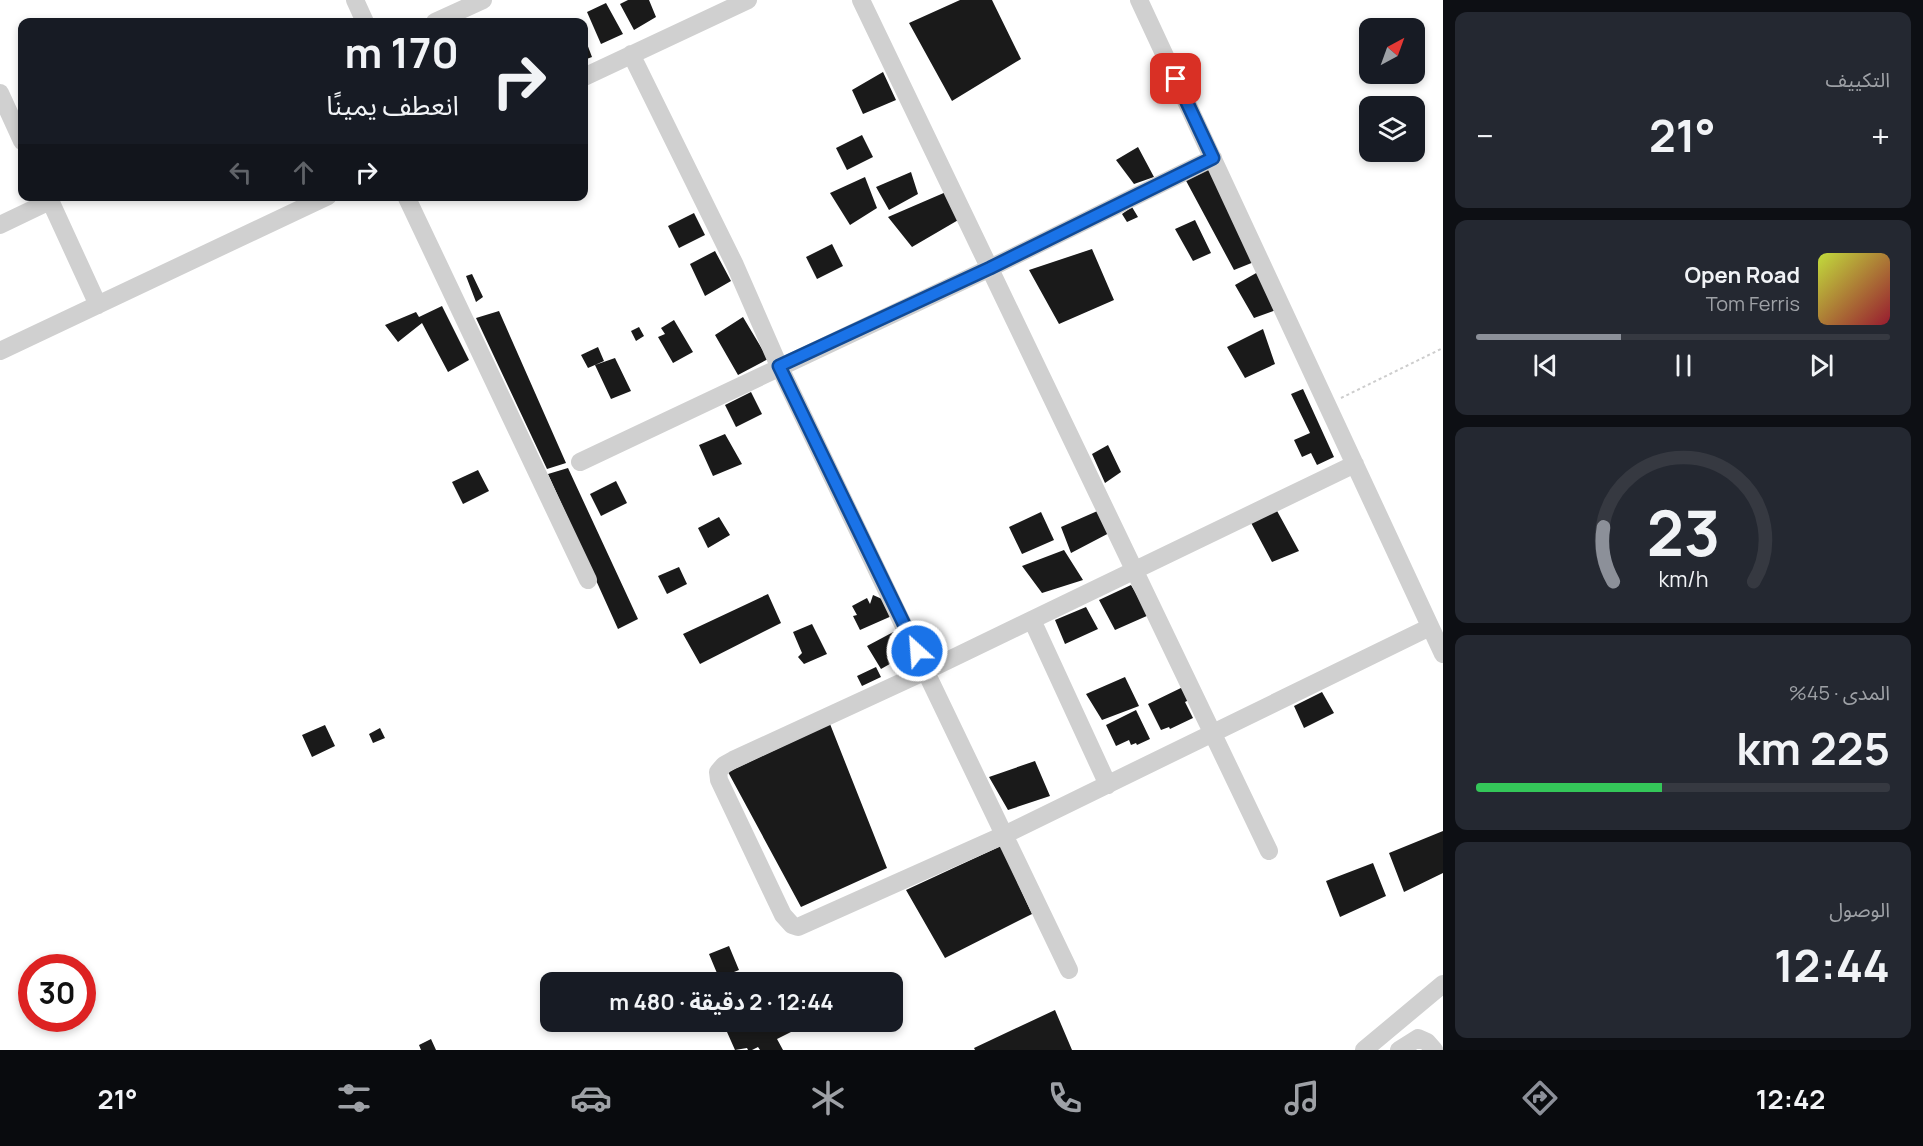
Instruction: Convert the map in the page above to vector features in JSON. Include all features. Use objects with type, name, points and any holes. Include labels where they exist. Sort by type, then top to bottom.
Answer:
[{"type":"street","points":[[355,0],[363,18]]},
{"type":"street","points":[[444,18],[483,0]]},
{"type":"street","points":[[588,75],[746,0]]},
{"type":"street","points":[[861,0],[1269,850]]},
{"type":"street","points":[[1139,0],[1443,654]]},
{"type":"street","points":[[631,54],[735,265],[779,366],[1068,970]]},
{"type":"street","points":[[2,101],[18,133]]},
{"type":"street","points":[[580,462],[990,268],[1213,158]]},
{"type":"street","points":[[0,225],[45,201]]},
{"type":"street","points":[[50,201],[99,305]]},
{"type":"street","points":[[0,351],[317,201]]},
{"type":"street","points":[[408,201],[588,580]]},
{"type":"street","points":[[1355,464],[1135,572],[724,765],[718,772],[719,780],[738,822],[783,915],[792,925],[798,927],[1004,835],[1430,627]]},
{"type":"street","points":[[1032,620],[1108,785]]},
{"type":"street","points":[[1364,1050],[1443,984]]},
{"type":"street","points":[[1399,1050],[1418,1038],[1427,1042],[1434,1050]]},
{"type":"path","points":[[1327,405],[1443,348]]},
{"type":"building","points":[[628,0],[649,0],[656,17],[634,30],[620,4]]},
{"type":"building","points":[[960,0],[992,0],[1021,59],[952,101],[909,23]]},
{"type":"building","points":[[606,3],[623,34],[601,44],[587,12]]},
{"type":"building","points":[[588,46],[592,57],[588,58]]},
{"type":"building","points":[[883,72],[896,100],[863,114],[852,90]]},
{"type":"building","points":[[862,135],[873,157],[847,170],[836,148]]},
{"type":"building","points":[[1138,147],[1154,177],[1134,184],[1116,160]]},
{"type":"building","points":[[1209,166],[1254,262],[1234,270],[1184,177]]},
{"type":"building","points":[[911,172],[918,194],[889,210],[876,187]]},
{"type":"building","points":[[865,177],[877,208],[850,225],[830,193]]},
{"type":"building","points":[[946,192],[960,219],[912,247],[888,217]]},
{"type":"building","points":[[1132,207],[1138,217],[1127,222],[1122,214]]},
{"type":"building","points":[[694,213],[705,235],[679,248],[668,226]]},
{"type":"building","points":[[1195,220],[1211,253],[1193,261],[1175,229]]},
{"type":"building","points":[[832,244],[843,266],[817,279],[806,257]]},
{"type":"building","points":[[1092,249],[1114,300],[1059,324],[1029,270]]},
{"type":"building","points":[[715,251],[731,281],[705,296],[690,264]]},
{"type":"building","points":[[1258,272],[1276,310],[1254,318],[1235,285]]},
{"type":"building","points":[[472,274],[483,297],[476,302],[466,276]]},
{"type":"building","points":[[442,306],[469,360],[448,372],[422,323],[398,342],[385,325],[416,312],[419,317]]},
{"type":"building","points":[[499,311],[566,463],[547,469],[476,318]]},
{"type":"building","points":[[743,317],[768,359],[738,375],[715,335]]},
{"type":"building","points":[[674,320],[693,352],[673,363],[658,337],[665,334],[661,328]]},
{"type":"building","points":[[639,327],[644,336],[636,341],[631,331]]},
{"type":"building","points":[[1263,329],[1275,364],[1245,378],[1227,347]]},
{"type":"building","points":[[598,347],[604,361],[588,368],[581,355]]},
{"type":"building","points":[[615,358],[631,391],[611,399],[595,365]]},
{"type":"building","points":[[1303,389],[1334,457],[1317,465],[1311,453],[1302,457],[1294,440],[1310,433],[1291,394]]},
{"type":"building","points":[[751,392],[762,414],[736,427],[725,405]]},
{"type":"building","points":[[725,434],[742,464],[713,476],[699,445]]},
{"type":"building","points":[[1108,445],[1121,472],[1105,483],[1092,454]]},
{"type":"building","points":[[568,468],[638,619],[618,629],[548,474]]},
{"type":"building","points":[[478,470],[489,491],[463,504],[452,482]]},
{"type":"building","points":[[616,481],[627,503],[601,516],[590,494]]},
{"type":"building","points":[[1102,509],[1113,531],[1071,553],[1061,527]]},
{"type":"building","points":[[1276,509],[1299,551],[1272,562],[1249,519]]},
{"type":"building","points":[[1041,512],[1054,540],[1022,554],[1009,527]]},
{"type":"building","points":[[719,517],[730,535],[708,548],[698,528]]},
{"type":"building","points":[[1064,550],[1083,580],[1042,593],[1022,566]]},
{"type":"building","points":[[679,567],[687,584],[667,594],[658,576]]},
{"type":"building","points":[[1131,585],[1149,615],[1115,630],[1099,600]]},
{"type":"building","points":[[768,594],[781,623],[700,664],[683,634]]},
{"type":"building","points":[[873,595],[882,599],[894,615],[860,630],[853,616],[857,615],[852,606],[867,598],[870,604]]},
{"type":"building","points":[[1086,607],[1098,629],[1065,644],[1055,620]]},
{"type":"building","points":[[812,624],[827,654],[804,664],[798,657],[802,653],[793,632]]},
{"type":"building","points":[[899,629],[905,647],[901,656],[891,654],[895,661],[881,669],[867,646]]},
{"type":"building","points":[[876,667],[881,677],[862,686],[857,676]]},
{"type":"building","points":[[1125,677],[1139,706],[1102,720],[1086,694]]},
{"type":"building","points":[[1185,686],[1191,699],[1185,702],[1193,718],[1170,729],[1169,727],[1161,730],[1148,704]]},
{"type":"building","points":[[1322,692],[1334,713],[1304,728],[1294,706]]},
{"type":"building","points":[[1136,710],[1150,739],[1137,745],[1136,743],[1131,745],[1129,740],[1116,746],[1106,725]]},
{"type":"building","points":[[830,724],[887,868],[801,907],[728,772]]},
{"type":"building","points":[[325,725],[335,746],[312,757],[302,735]]},
{"type":"building","points":[[380,728],[385,738],[373,743],[369,734]]},
{"type":"building","points":[[1035,761],[1050,796],[1008,810],[989,777]]},
{"type":"building","points":[[1443,831],[1443,873],[1404,892],[1389,853]]},
{"type":"building","points":[[1001,846],[1032,914],[945,958],[906,890]]},
{"type":"building","points":[[1373,863],[1386,896],[1340,917],[1326,881]]},
{"type":"building","points":[[729,946],[739,970],[716,972],[709,954]]},
{"type":"building","points":[[1055,1010],[1072,1050],[975,1050],[974,1048]]},
{"type":"building","points":[[727,1032],[791,1032],[777,1039],[783,1050],[760,1050],[758,1047],[752,1050],[747,1048],[735,1050]]},
{"type":"building","points":[[431,1039],[436,1050],[421,1050],[419,1045]]},
{"type":"route","points":[[917,651],[779,366],[990,268],[1213,158],[1176,79]]}]
